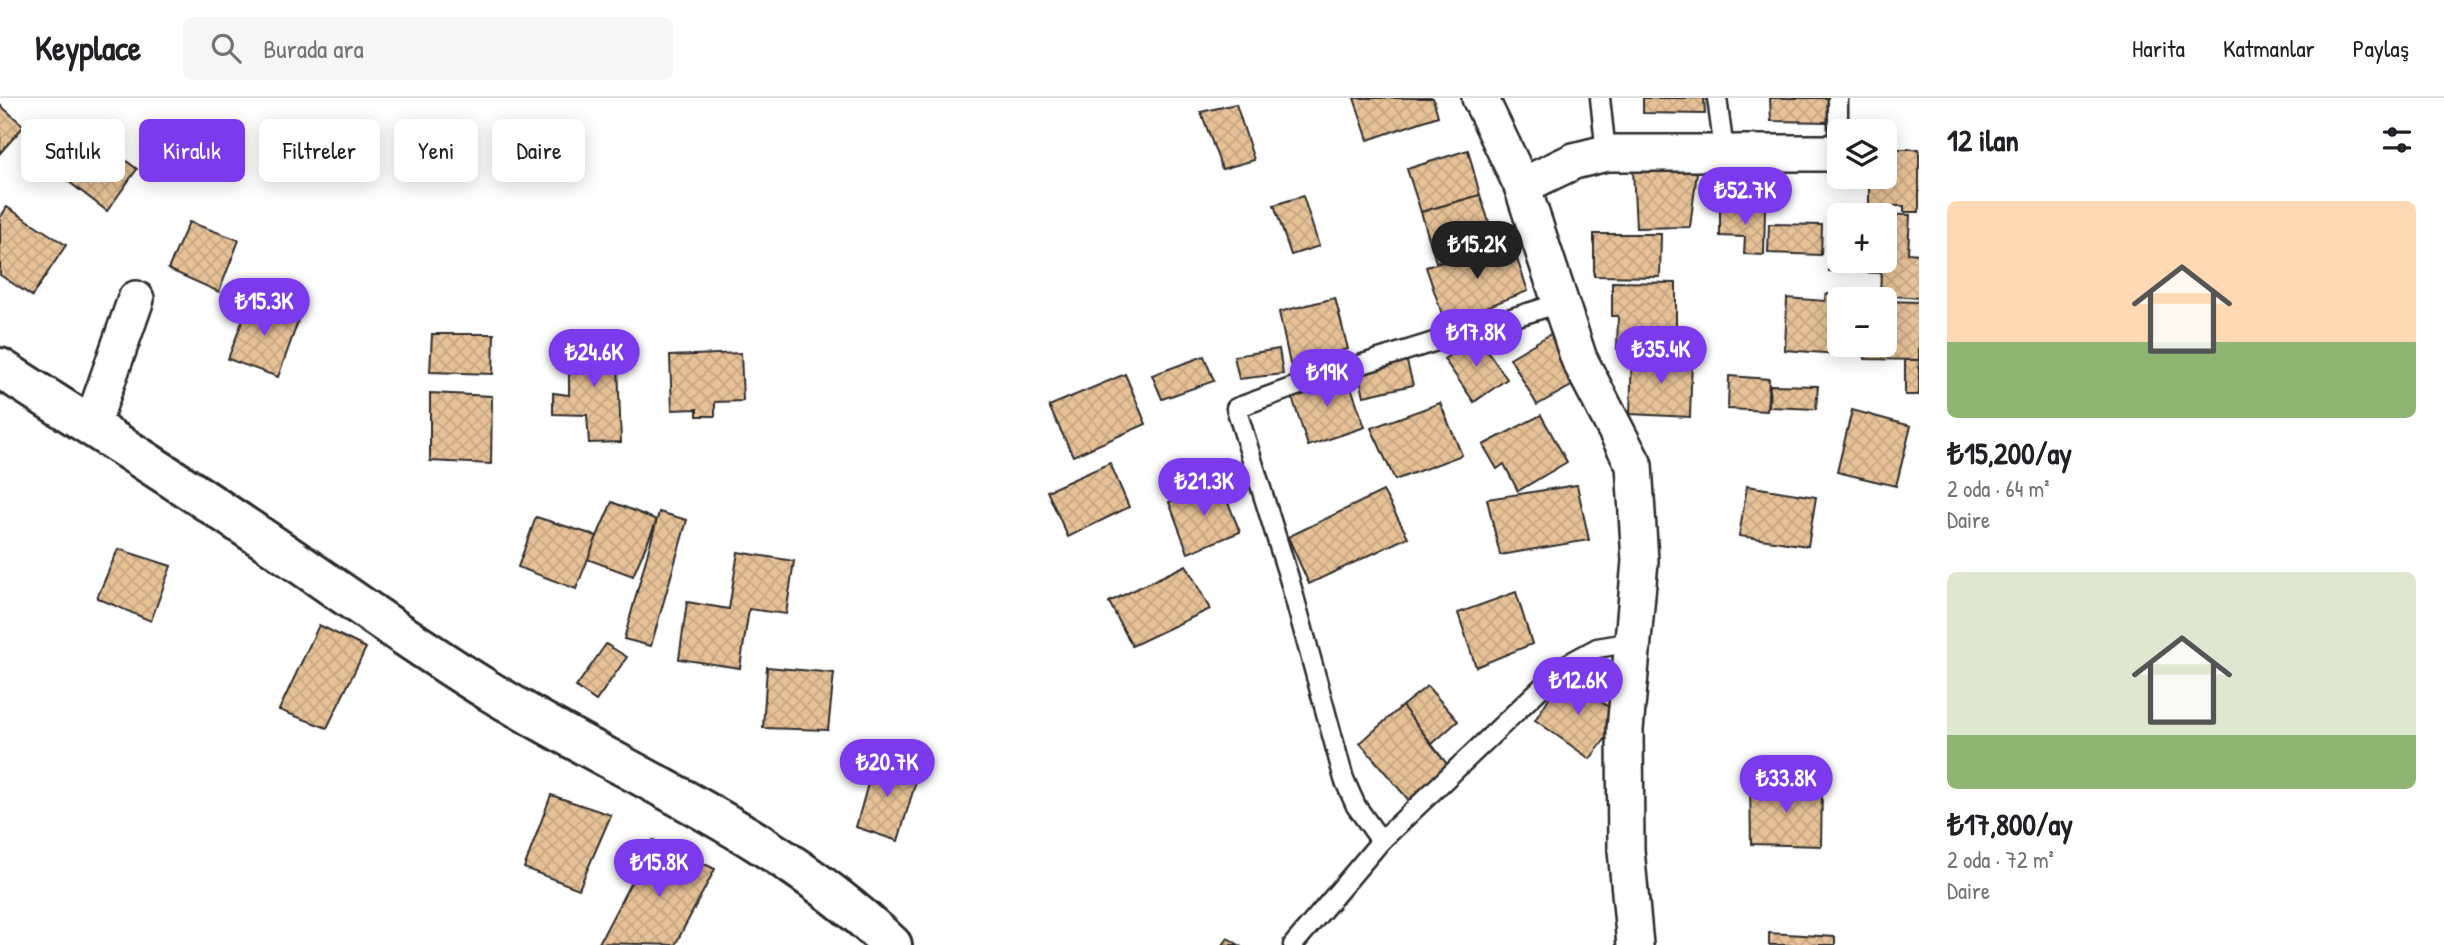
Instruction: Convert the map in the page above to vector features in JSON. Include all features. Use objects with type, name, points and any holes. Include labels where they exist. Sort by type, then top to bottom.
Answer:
[{"type":"street","points":[[1480,98],[1522,186],[1578,359],[1634,465],[1640,561],[1625,757],[1626,850],[1635,945]]},
{"type":"street","points":[[1522,186],[1574,161],[1606,153],[1827,153]]},
{"type":"street","points":[[91,427],[136,299]]},
{"type":"street","points":[[0,368],[247,528],[404,637],[489,691],[752,838],[821,885],[892,945]]},
{"type":"lane","points":[[1600,98],[1606,153]]},
{"type":"lane","points":[[1717,98],[1724,151]]},
{"type":"lane","points":[[1838,98],[1838,119]]},
{"type":"lane","points":[[1381,841],[1356,806],[1344,779],[1289,578],[1236,408],[1327,375],[1560,303]]},
{"type":"lane","points":[[1293,945],[1381,841],[1564,666],[1597,648],[1633,642]]},
{"type":"building","points":[[1354,98],[1433,98],[1438,116],[1368,140]]},
{"type":"building","points":[[1643,98],[1704,98],[1705,114],[1643,113]]},
{"type":"building","points":[[1770,98],[1829,98],[1827,122],[1771,121]]},
{"type":"building","points":[[1236,104],[1254,160],[1222,169],[1201,112]]},
{"type":"building","points":[[0,105],[21,123],[21,129],[0,153]]},
{"type":"building","points":[[1897,149],[1919,149],[1919,212],[1904,212],[1904,206],[1897,206],[1897,203],[1869,203],[1869,189],[1897,189]]},
{"type":"building","points":[[1468,150],[1480,195],[1421,212],[1407,169]]},
{"type":"building","points":[[125,160],[137,169],[107,211],[69,182],[125,182]]},
{"type":"building","points":[[1633,170],[1697,172],[1690,227],[1636,228]]},
{"type":"building","points":[[1480,195],[1495,240],[1436,262],[1421,212]]},
{"type":"building","points":[[1303,196],[1319,246],[1291,255],[1274,205]]},
{"type":"building","points":[[7,207],[66,245],[32,296],[0,275],[0,218]]},
{"type":"building","points":[[1720,207],[1765,208],[1764,255],[1744,254],[1745,237],[1720,236]]},
{"type":"building","points":[[1897,215],[1910,215],[1908,253],[1919,254],[1919,298],[1897,296],[1897,287],[1880,287],[1881,273],[1897,273]]},
{"type":"building","points":[[189,222],[239,240],[219,292],[168,269]]},
{"type":"building","points":[[1769,224],[1822,225],[1821,255],[1768,253]]},
{"type":"building","points":[[1594,234],[1661,234],[1660,277],[1594,276]]},
{"type":"building","points":[[1511,242],[1528,291],[1445,323],[1426,267]]},
{"type":"building","points":[[1612,282],[1676,283],[1676,352],[1617,349],[1618,316],[1612,316]]},
{"type":"building","points":[[1827,294],[1827,353],[1785,350],[1787,298],[1825,301]]},
{"type":"building","points":[[251,298],[300,316],[278,377],[228,359]]},
{"type":"building","points":[[1335,298],[1348,349],[1290,364],[1279,312]]},
{"type":"building","points":[[1897,301],[1919,302],[1919,360],[1865,359],[1897,357]]},
{"type":"building","points":[[1554,332],[1582,380],[1537,405],[1510,358]]},
{"type":"building","points":[[432,334],[494,334],[493,374],[430,372]]},
{"type":"building","points":[[1477,336],[1507,379],[1474,402],[1444,359]]},
{"type":"building","points":[[617,339],[621,442],[589,443],[587,415],[553,414],[553,393],[569,395],[569,341]]},
{"type":"building","points":[[1279,349],[1283,374],[1239,379],[1234,356]]},
{"type":"building","points":[[741,353],[743,401],[715,402],[715,416],[697,416],[697,409],[672,410],[670,356]]},
{"type":"building","points":[[1204,356],[1214,381],[1162,399],[1152,375]]},
{"type":"building","points":[[1632,356],[1692,358],[1690,417],[1630,414]]},
{"type":"building","points":[[1406,358],[1413,385],[1364,396],[1357,368]]},
{"type":"building","points":[[1905,360],[1919,360],[1919,395],[1905,395]]},
{"type":"building","points":[[1346,373],[1365,427],[1308,446],[1290,391]]},
{"type":"building","points":[[1125,374],[1146,424],[1073,456],[1049,406]]},
{"type":"building","points":[[1729,376],[1769,379],[1767,411],[1728,409]]},
{"type":"building","points":[[1770,385],[1818,386],[1816,409],[1769,407]]},
{"type":"building","points":[[430,393],[492,396],[491,464],[430,461]]},
{"type":"building","points":[[1440,403],[1462,455],[1395,480],[1371,428]]},
{"type":"building","points":[[1852,410],[1911,426],[1896,486],[1837,472]]},
{"type":"building","points":[[1541,415],[1567,462],[1518,491],[1504,464],[1497,469],[1483,445]]},
{"type":"building","points":[[1110,463],[1129,507],[1068,537],[1047,491]]},
{"type":"building","points":[[1220,483],[1240,532],[1188,553],[1169,502]]},
{"type":"building","points":[[1577,485],[1589,540],[1500,555],[1487,499]]},
{"type":"building","points":[[1747,486],[1816,497],[1808,546],[1739,536]]},
{"type":"building","points":[[1383,491],[1408,537],[1309,584],[1288,537]]},
{"type":"building","points":[[612,502],[657,520],[633,576],[587,559]]},
{"type":"building","points":[[659,512],[687,520],[651,646],[624,639]]},
{"type":"building","points":[[536,517],[597,536],[576,589],[518,567]]},
{"type":"building","points":[[118,549],[171,566],[151,621],[97,598]]},
{"type":"building","points":[[738,552],[794,561],[786,614],[749,609],[740,668],[679,659],[687,602],[729,609]]},
{"type":"building","points":[[1186,565],[1210,609],[1132,646],[1109,602]]},
{"type":"building","points":[[1516,592],[1532,644],[1476,667],[1458,613]]},
{"type":"building","points":[[319,625],[366,648],[327,728],[279,710]]},
{"type":"building","points":[[606,644],[627,657],[596,701],[576,687]]},
{"type":"building","points":[[767,667],[834,673],[828,730],[763,728]]},
{"type":"building","points":[[1564,675],[1622,717],[1590,759],[1535,720]]},
{"type":"building","points":[[1427,686],[1458,721],[1432,744],[1402,706]]},
{"type":"building","points":[[1402,706],[1450,768],[1412,804],[1360,743]]},
{"type":"building","points":[[875,758],[919,771],[898,841],[856,827]]},
{"type":"building","points":[[1750,784],[1822,787],[1821,846],[1751,844]]},
{"type":"building","points":[[551,795],[611,815],[579,889],[524,868]]},
{"type":"building","points":[[653,840],[715,869],[675,945],[599,943]]},
{"type":"building","points":[[1769,933],[1835,937],[1835,945],[1769,945]]},
{"type":"building","points":[[1228,938],[1239,945],[1223,945]]}]
